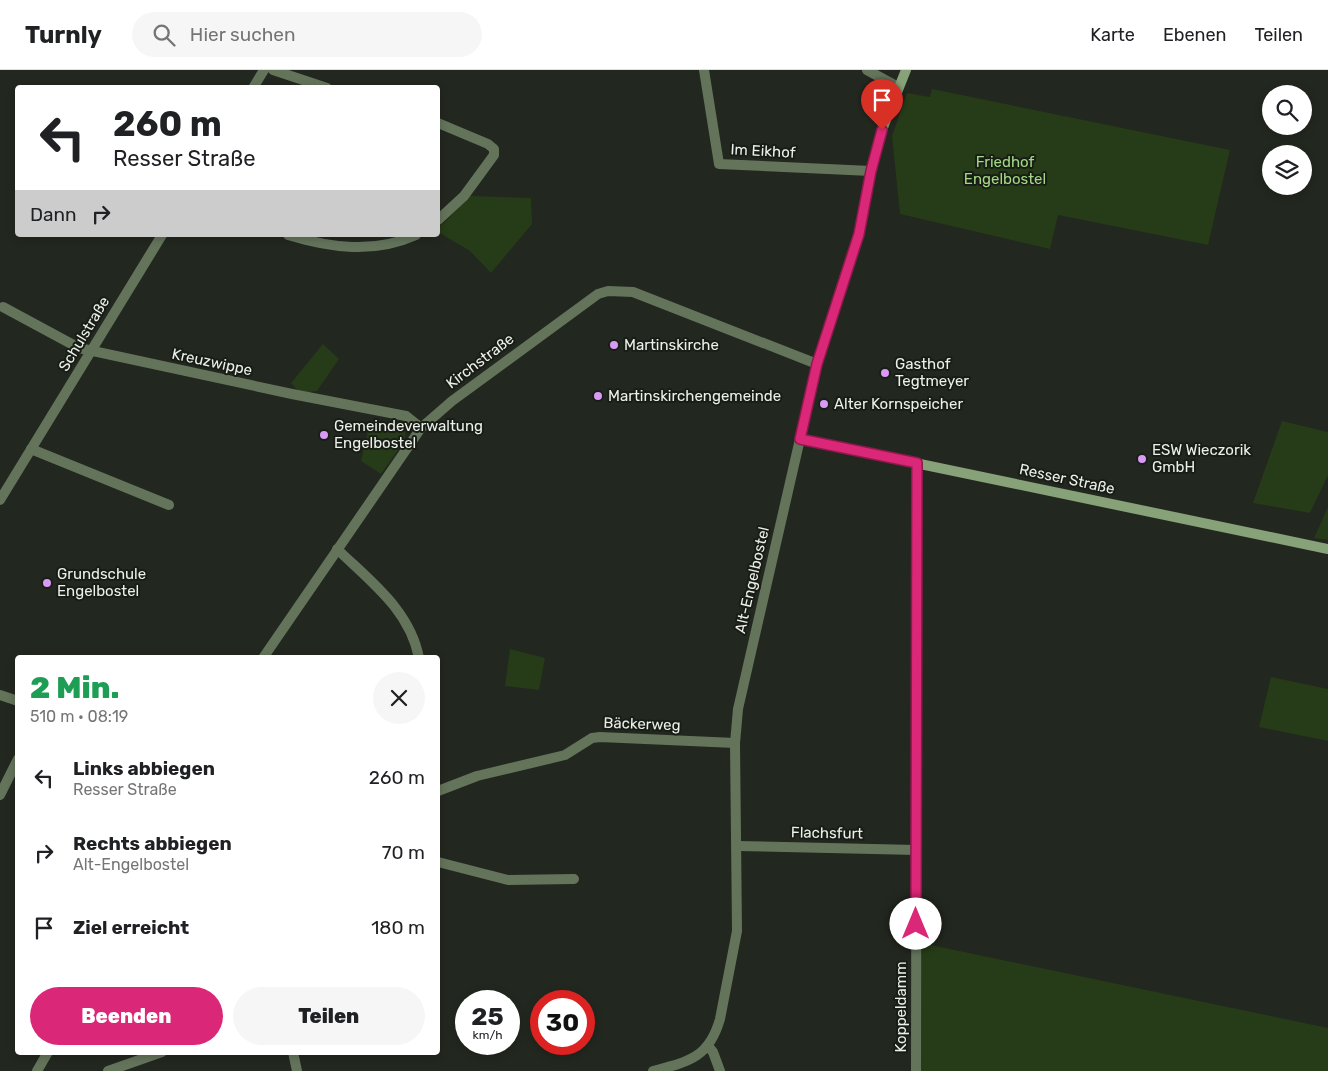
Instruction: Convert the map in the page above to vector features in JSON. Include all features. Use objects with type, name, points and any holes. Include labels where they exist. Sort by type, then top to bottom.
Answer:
[{"type":"main road","name":"Alt-Engelbostel","points":[[800,439],[817,364],[859,234],[871,171],[882,130],[906,70]]},
{"type":"main road","name":"Resser Straße","points":[[800,439],[1328,549]]},
{"type":"street","points":[[255,85],[264,70]]},
{"type":"street","points":[[273,70],[318,85]]},
{"type":"street","name":"Im Eikhof","points":[[704,70],[719,164],[871,171]]},
{"type":"street","points":[[867,70],[898,87]]},
{"type":"street","points":[[440,125],[488,144],[494,149],[494,155],[464,196],[440,218]]},
{"type":"street","name":"Schulstraße","points":[[0,500],[161,237]]},
{"type":"street","points":[[297,237],[331,245],[372,248],[386,246],[411,237]]},
{"type":"street","name":"Kirchstraße","points":[[265,655],[336,549],[421,428],[452,401],[588,299],[608,291],[633,292],[817,364]]},
{"type":"street","name":"Kreuzwippe","points":[[3,306],[79,348],[292,394],[406,416],[421,428]]},
{"type":"street","name":"Alt-Engelbostel","points":[[653,1071],[690,1060],[708,1046],[716,1034],[720,1020],[738,931],[735,743],[738,709],[800,439]]},
{"type":"street","points":[[31,450],[169,505]]},
{"type":"street","name":"Koppeldamm","points":[[916,1071],[917,463]]},
{"type":"street","points":[[336,549],[396,608],[408,625],[416,643],[418,655]]},
{"type":"street","points":[[0,695],[15,700]]},
{"type":"street","name":"Bäckerweg","points":[[440,790],[477,776],[565,755],[592,738],[735,743]]},
{"type":"street","points":[[0,795],[15,765]]},
{"type":"street","name":"Flachsfurt","points":[[737,846],[917,850]]},
{"type":"street","points":[[440,863],[508,880],[574,880]]},
{"type":"street","points":[[708,1046],[713,1052],[720,1071]]},
{"type":"street","points":[[36,1071],[46,1055]]},
{"type":"street","points":[[108,1071],[153,1055]]},
{"type":"street","points":[[294,1055],[297,1071]]},
{"type":"green space","name":"Friedhof Engelbostel","points":[[932,89],[1230,150],[1208,245],[1058,215],[1050,249],[900,214],[892,136],[907,93],[930,97]]},
{"type":"green space","points":[[470,196],[531,198],[532,224],[491,273],[470,251],[440,233],[440,227]]},
{"type":"green space","points":[[323,344],[339,359],[317,391],[300,393],[291,383]]},
{"type":"green space","points":[[1282,421],[1328,432],[1328,475],[1310,513],[1253,503]]},
{"type":"green space","points":[[392,423],[401,426],[405,432],[405,440],[381,474],[361,461],[368,431],[390,432]]},
{"type":"green space","points":[[1328,507],[1328,540],[1314,538]]},
{"type":"green space","points":[[510,649],[545,658],[539,690],[505,686]]},
{"type":"green space","points":[[1271,677],[1328,689],[1328,741],[1259,727]]},
{"type":"green space","points":[[921,943],[1328,1028],[1328,1071],[920,1071]]},
{"type":"place","name":"Martinskirche","points":[[614,345]]},
{"type":"place","name":"Gasthof Tegtmeyer","points":[[885,373]]},
{"type":"place","name":"Martinskirchengemeinde","points":[[598,396]]},
{"type":"place","name":"Alter Kornspeicher","points":[[824,404]]},
{"type":"place","name":"Gemeindeverwaltung Engelbostel","points":[[324,435]]},
{"type":"place","name":"ESW Wieczorik GmbH","points":[[1142,459]]},
{"type":"place","name":"Grundschule Engelbostel","points":[[47,583]]},
{"type":"route","points":[[882,130],[871,171],[859,234],[817,364],[800,439],[917,463],[916,924]]}]
